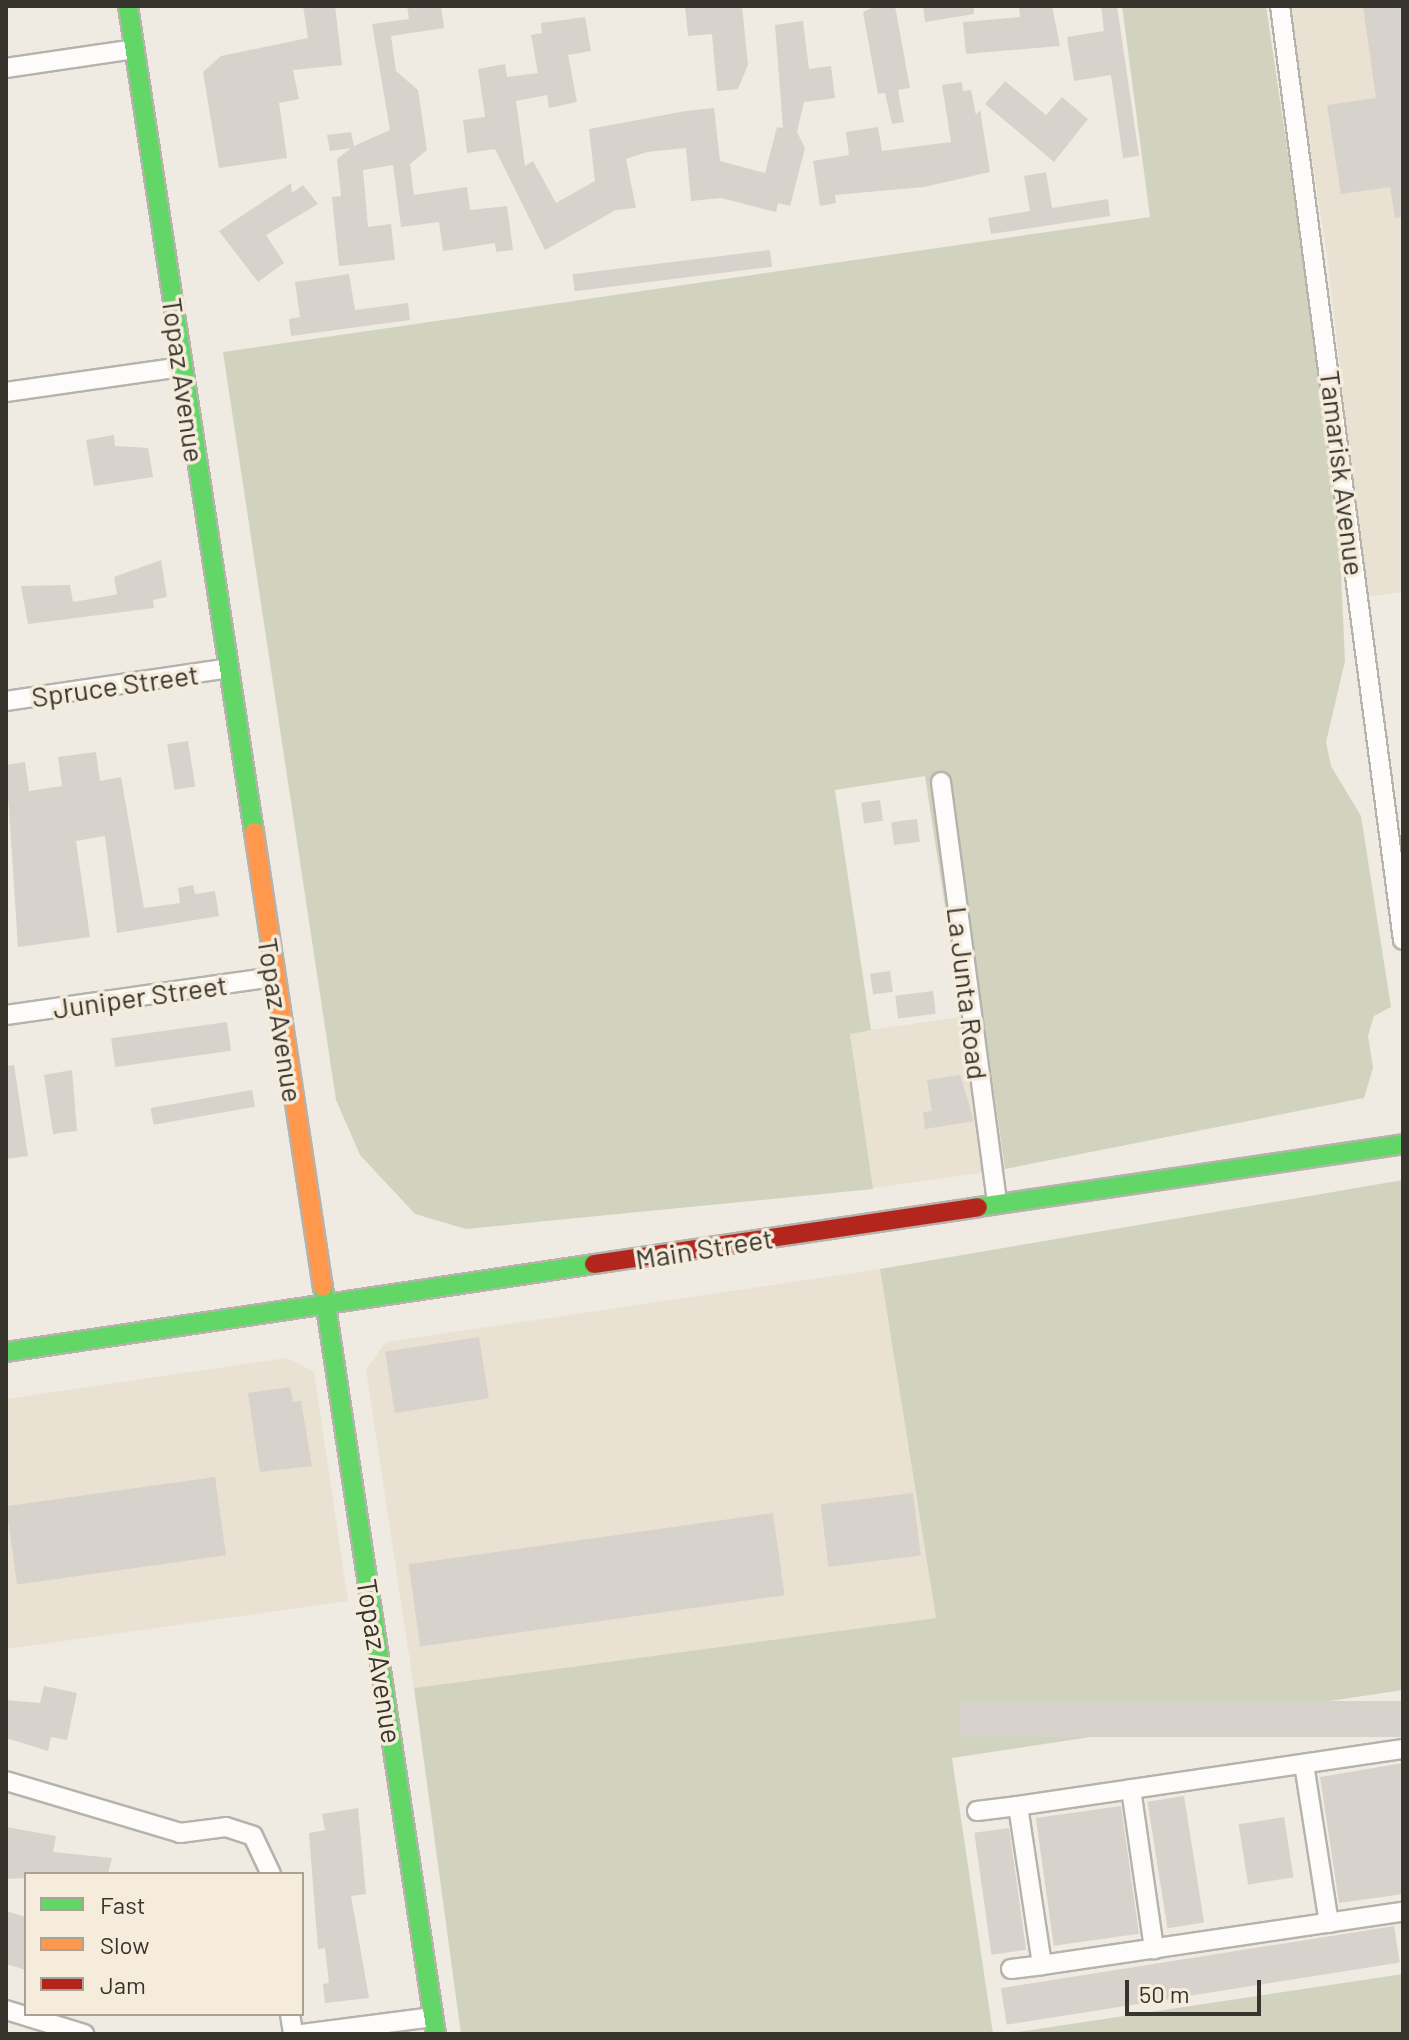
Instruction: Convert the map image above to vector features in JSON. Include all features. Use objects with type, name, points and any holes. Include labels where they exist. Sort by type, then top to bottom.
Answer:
[{"type":"street","name":"Topaz Avenue","points":[[128,6],[224,669],[327,1307],[435,2025]]},
{"type":"street","name":"Tamarisk Avenue","points":[[1280,6],[1403,940]]},
{"type":"street","points":[[6,68],[134,49]]},
{"type":"street","points":[[6,392],[182,367]]},
{"type":"street","name":"Spruce Street","points":[[6,701],[224,669]]},
{"type":"street","name":"La Junta Road","points":[[941,782],[997,1203]]},
{"type":"street","name":"Juniper Street","points":[[6,1015],[274,977]]},
{"type":"street","name":"Main Street","points":[[6,1352],[327,1307],[997,1203],[1403,1144]]},
{"type":"street","points":[[977,1811],[1403,1749]]},
{"type":"street","points":[[1304,1764],[1329,1923]]},
{"type":"street","points":[[6,1781],[180,1833],[226,1827],[253,1836],[270,1872]]},
{"type":"street","points":[[1131,1789],[1154,1949]]},
{"type":"street","points":[[1018,1806],[1042,1965]]},
{"type":"street","points":[[1011,1969],[1403,1912]]},
{"type":"street","points":[[26,2016],[84,2034]]},
{"type":"street","points":[[302,2034],[435,2025]]},
{"type":"shaded area","points":[[1288,6],[1403,6],[1403,592],[1366,597],[1328,262]]},
{"type":"shaded area","points":[[983,1014],[1005,1169],[872,1188],[850,1033]]},
{"type":"shaded area","points":[[880,1269],[936,1618],[414,1688],[366,1369],[386,1342]]},
{"type":"shaded area","points":[[287,1358],[314,1372],[348,1601],[6,1649],[6,1399]]},
{"type":"green space","points":[[1122,6],[1266,6],[1337,486],[1345,661],[1326,742],[1331,766],[1361,816],[1391,1007],[1374,1016],[1368,1036],[1373,1068],[1364,1098],[1005,1169],[983,1015],[962,1017],[925,776],[835,790],[871,1030],[850,1034],[873,1189],[466,1229],[415,1214],[360,1155],[336,1100],[223,352],[1150,217]]},
{"type":"green space","points":[[1403,1180],[1403,1690],[952,1758],[993,2034],[461,2034],[414,1688],[936,1618],[880,1269]]},
{"type":"green space","points":[[1403,1974],[1403,2034],[1005,2034]]},
{"type":"building","points":[[303,6],[335,6],[342,65],[293,70],[299,99],[279,103],[287,158],[219,168],[203,72],[221,56],[308,38]]},
{"type":"building","points":[[407,6],[441,6],[444,28],[391,36],[396,71],[418,90],[427,150],[410,164],[414,195],[467,187],[470,210],[507,206],[513,250],[496,252],[495,243],[443,251],[439,222],[401,227],[393,165],[363,170],[368,227],[391,224],[395,260],[339,266],[332,197],[341,196],[337,159],[351,148],[330,151],[327,135],[351,132],[354,146],[390,130],[372,24],[409,19]]},
{"type":"building","points":[[685,6],[742,6],[748,65],[738,89],[717,91],[712,34],[688,36]]},
{"type":"building","points":[[876,6],[895,6],[910,88],[898,90],[904,122],[892,124],[885,93],[878,94],[863,12]]},
{"type":"building","points":[[923,6],[974,6],[974,14],[925,22]]},
{"type":"building","points":[[1019,6],[1052,6],[1060,46],[966,54],[963,22],[1020,17]]},
{"type":"building","points":[[1101,6],[1117,6],[1139,156],[1123,158],[1111,75],[1074,81],[1067,37],[1104,31]]},
{"type":"building","points":[[1363,6],[1403,6],[1403,217],[1395,218],[1390,187],[1341,194],[1327,105],[1376,98]]},
{"type":"building","points":[[585,17],[591,51],[568,55],[577,102],[549,108],[547,95],[516,101],[525,166],[533,161],[556,203],[595,181],[589,129],[686,111],[714,108],[720,161],[765,173],[777,127],[783,128],[775,25],[803,21],[809,69],[831,66],[835,98],[804,102],[797,132],[805,148],[790,206],[778,203],[776,212],[721,198],[691,201],[686,148],[647,152],[626,159],[636,208],[616,210],[545,250],[495,149],[467,153],[463,120],[485,117],[478,69],[505,64],[507,77],[538,73],[531,35],[542,33],[541,23]]},
{"type":"building","points":[[1005,81],[1046,115],[1062,97],[1088,119],[1054,162],[985,104]]},
{"type":"building","points":[[962,82],[963,91],[971,90],[976,115],[980,110],[990,172],[924,187],[835,195],[836,203],[820,206],[813,161],[849,155],[846,132],[878,127],[882,151],[951,142],[942,85]]},
{"type":"building","points":[[1046,172],[1052,208],[1108,199],[1110,216],[991,234],[988,218],[1030,211],[1024,176]]},
{"type":"building","points":[[291,183],[292,193],[303,185],[318,204],[266,235],[284,263],[258,282],[219,231]]},
{"type":"building","points":[[770,250],[772,267],[575,291],[572,274]]},
{"type":"building","points":[[349,274],[355,310],[408,303],[410,320],[291,336],[289,319],[300,317],[295,282]]},
{"type":"building","points":[[114,435],[115,446],[148,448],[153,477],[94,486],[86,440]]},
{"type":"building","points":[[161,560],[167,597],[153,600],[154,608],[28,624],[21,586],[70,585],[73,602],[108,596],[117,594],[114,577]]},
{"type":"building","points":[[188,741],[195,786],[174,790],[167,744]]},
{"type":"building","points":[[96,752],[100,781],[121,777],[144,908],[180,903],[178,888],[193,885],[195,894],[215,891],[219,916],[117,933],[105,836],[76,841],[90,937],[18,947],[6,765],[25,762],[29,791],[62,786],[58,757]]},
{"type":"building","points":[[880,800],[883,821],[864,823],[861,803]]},
{"type":"building","points":[[917,819],[920,842],[894,845],[891,822]]},
{"type":"building","points":[[890,971],[893,992],[873,995],[870,974]]},
{"type":"building","points":[[933,991],[936,1014],[898,1018],[895,996]]},
{"type":"building","points":[[227,1022],[231,1051],[115,1067],[111,1038]]},
{"type":"building","points":[[14,1065],[28,1156],[6,1159],[6,1066]]},
{"type":"building","points":[[72,1070],[77,1131],[53,1134],[44,1075]]},
{"type":"building","points":[[960,1075],[974,1121],[925,1129],[923,1112],[932,1111],[927,1080]]},
{"type":"building","points":[[252,1090],[255,1107],[154,1125],[151,1108]]},
{"type":"building","points":[[479,1337],[489,1398],[395,1413],[385,1352]]},
{"type":"building","points":[[290,1387],[293,1402],[301,1401],[312,1466],[260,1472],[248,1393]]},
{"type":"building","points":[[215,1477],[226,1555],[17,1585],[6,1506]]},
{"type":"building","points":[[913,1493],[921,1556],[828,1567],[821,1504]]},
{"type":"building","points":[[773,1513],[785,1595],[420,1646],[409,1564]]},
{"type":"building","points":[[44,1686],[77,1693],[67,1740],[51,1737],[48,1751],[6,1738],[6,1700],[40,1703]]},
{"type":"building","points":[[960,1701],[1403,1701],[1403,1737],[960,1737]]},
{"type":"building","points":[[1403,1763],[1403,1894],[1339,1903],[1320,1777]]},
{"type":"building","points":[[1184,1796],[1204,1922],[1167,1928],[1147,1802]]},
{"type":"building","points":[[1121,1806],[1139,1934],[1054,1946],[1036,1818]]},
{"type":"building","points":[[358,1808],[366,1894],[351,1896],[369,1998],[325,2003],[323,1984],[329,1983],[325,1948],[318,1949],[309,1833],[325,1830],[322,1814]]},
{"type":"building","points":[[1284,1817],[1294,1877],[1248,1884],[1239,1824]]},
{"type":"building","points":[[6,1827],[56,1836],[53,1852],[112,1858],[108,1872],[24,1872],[24,1878],[6,1879]]},
{"type":"building","points":[[1009,1828],[1026,1950],[991,1955],[974,1833]]},
{"type":"building","points":[[6,1911],[24,1916],[24,1969],[6,1964]]},
{"type":"building","points":[[1394,1926],[1400,1963],[1007,2025],[1001,1988]]},
{"type":"traffic: fast","points":[[128,6],[254,832]]},
{"type":"traffic: fast","points":[[978,1207],[1403,1144]]},
{"type":"traffic: fast","points":[[6,1352],[594,1264]]},
{"type":"traffic: fast","points":[[323,1287],[436,2034]]},
{"type":"traffic: slow","points":[[254,832],[323,1287]]},
{"type":"traffic: jam","points":[[594,1264],[978,1207]]}]
